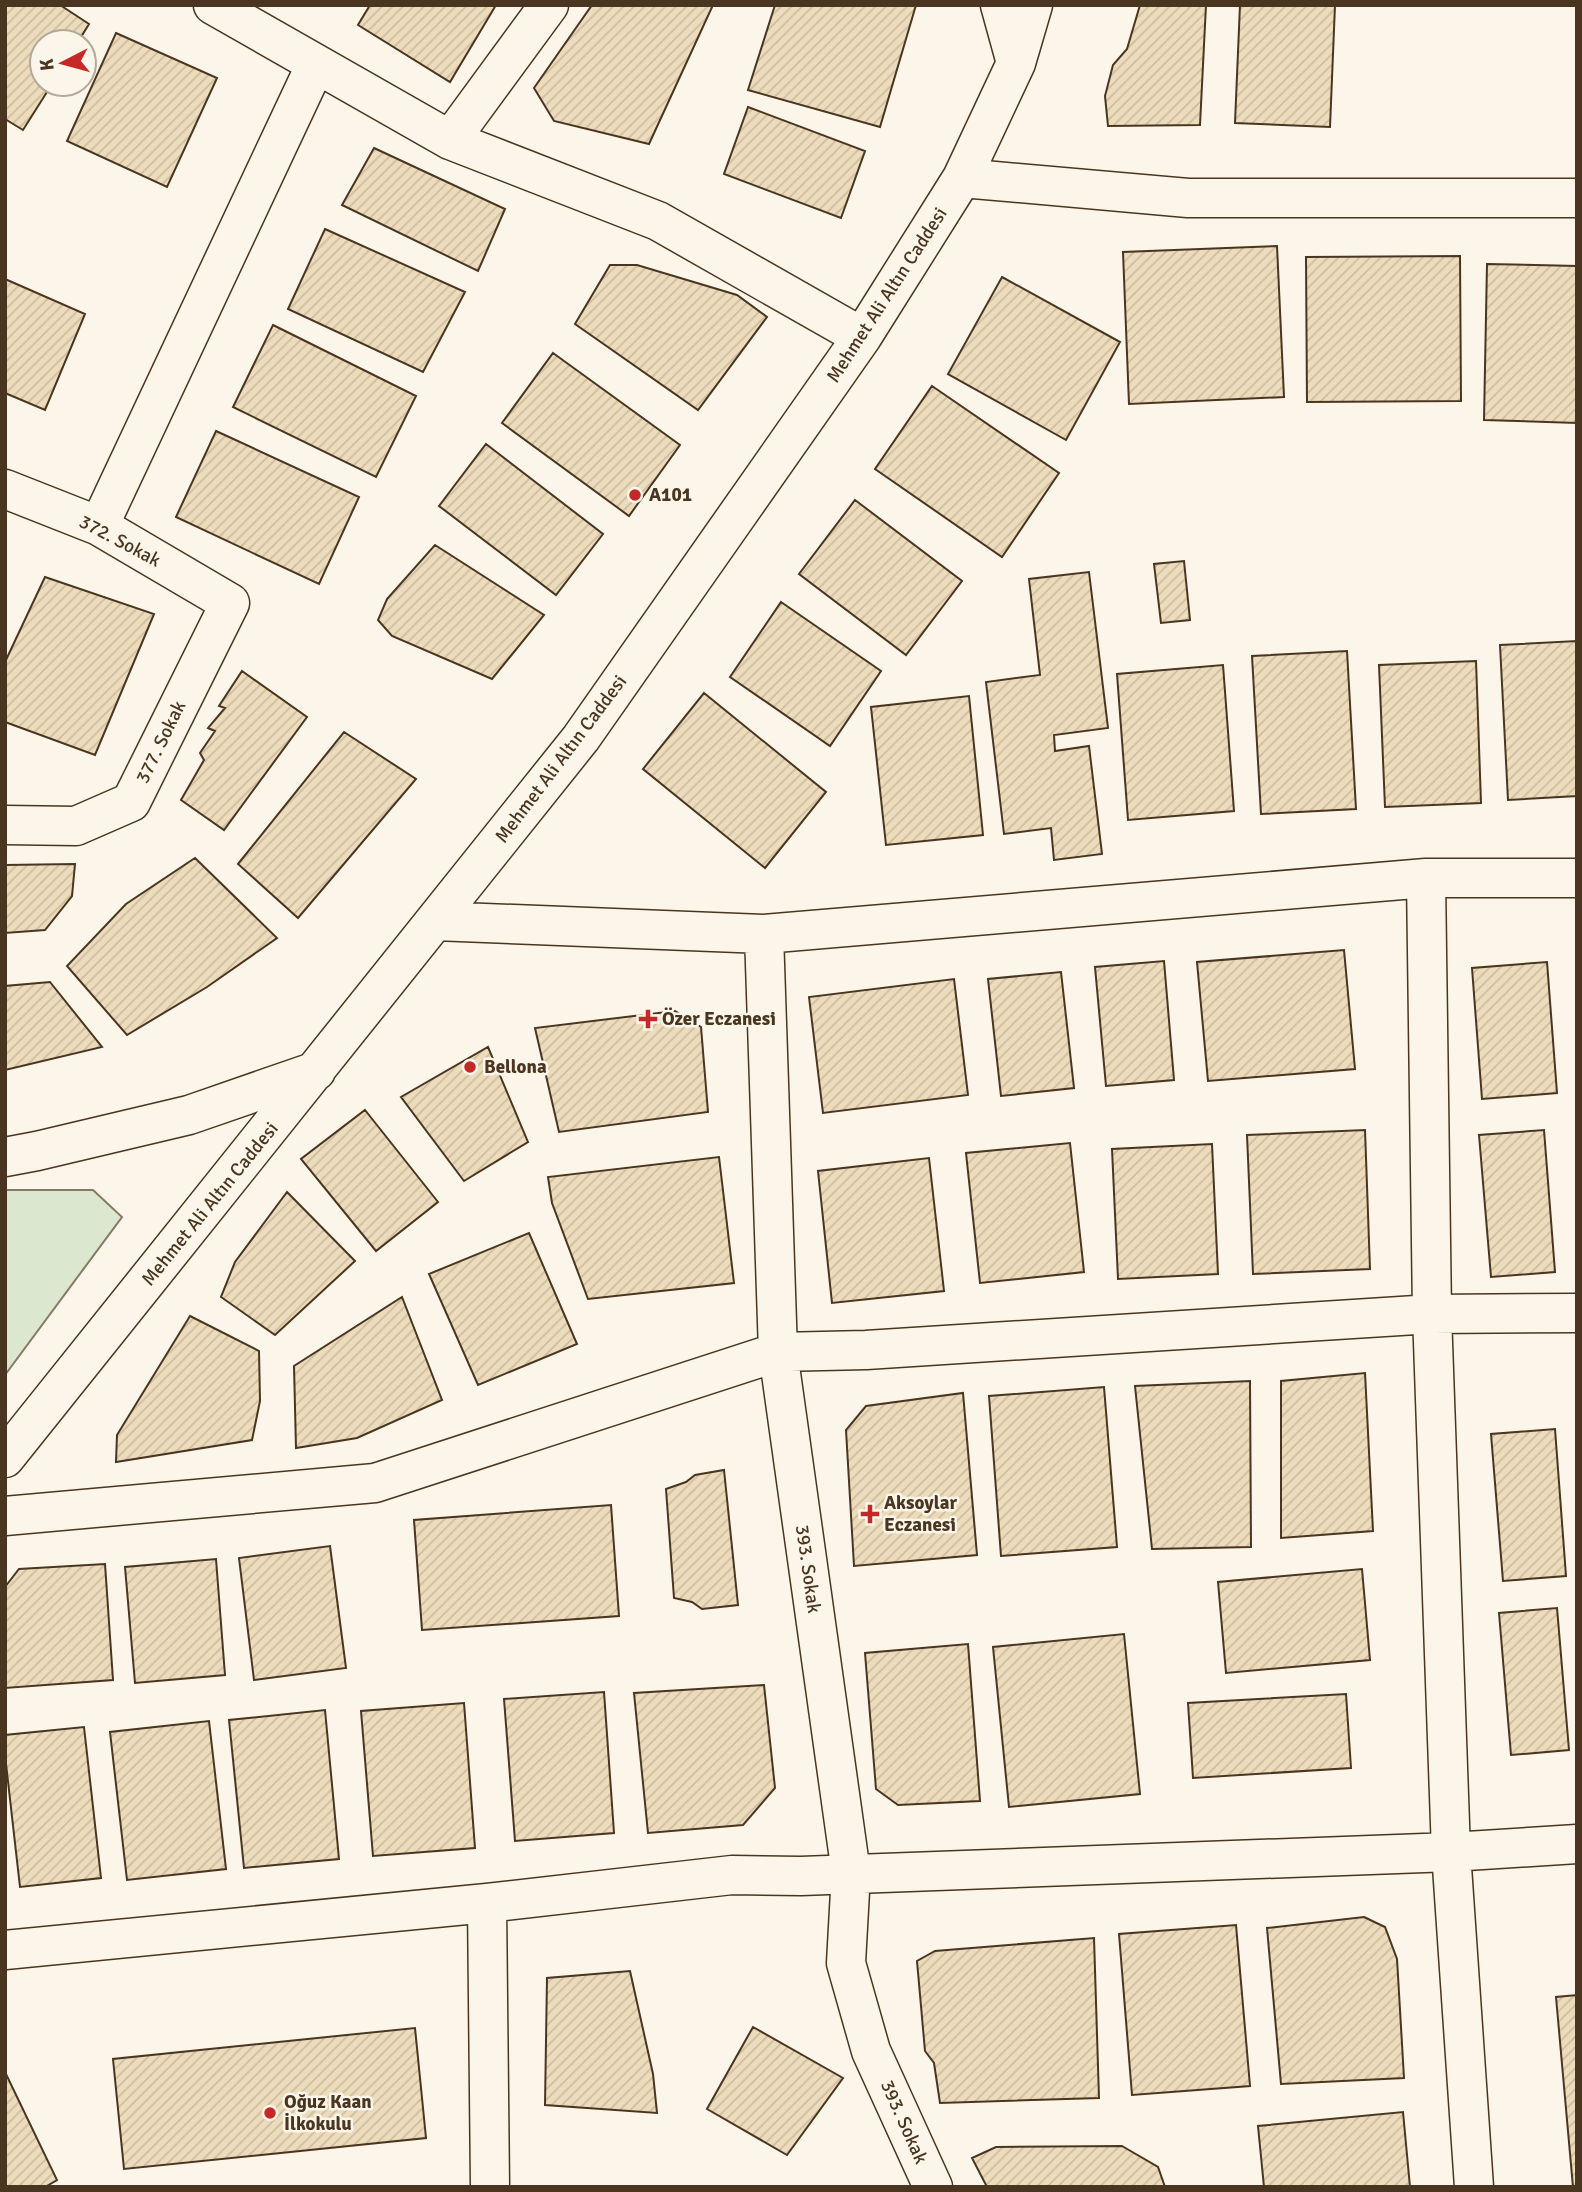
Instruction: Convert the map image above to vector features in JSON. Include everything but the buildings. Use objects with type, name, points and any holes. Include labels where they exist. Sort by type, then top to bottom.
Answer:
[{"type":"street","points":[[213,5],[450,140],[657,221],[862,337]]},
{"type":"street","points":[[450,140],[549,5]]},
{"type":"street","points":[[1000,5],[1016,63]]},
{"type":"street","name":"Mehmet Ali Altın Caddesi","points":[[5,1458],[581,738],[862,337],[962,178],[1016,63],[1033,5]]},
{"type":"street","points":[[99,526],[316,64]]},
{"type":"street","points":[[962,178],[1188,198],[1577,198]]},
{"type":"street","name":"372. Sokak","points":[[5,489],[99,526],[230,603]]},
{"type":"street","name":"377. Sokak","points":[[5,825],[76,826],[131,802],[230,603]]},
{"type":"street","points":[[435,921],[764,934],[1426,878],[1577,878]]},
{"type":"street","points":[[1426,878],[1432,1314],[1451,1852],[1474,2187]]},
{"type":"street","name":"393. Sokak","points":[[764,934],[778,1352],[851,1873],[846,1963],[871,2051],[933,2187]]},
{"type":"street","points":[[5,1157],[189,1115],[316,1071]]},
{"type":"street","points":[[5,1516],[375,1483],[778,1352],[866,1350],[1432,1314],[1577,1313]]},
{"type":"street","points":[[5,1950],[487,1903],[732,1875],[1451,1852],[1577,1843]]},
{"type":"street","points":[[487,1903],[489,2187]]},
{"type":"green space","points":[[5,1190],[93,1190],[122,1217],[5,1375]]},
{"type":"place","name":"A101","points":[[635,495]]},
{"type":"place","name":"Özer Eczanesi","points":[[648,1019]]},
{"type":"place","name":"Bellona","points":[[470,1067]]},
{"type":"place","name":"Aksoylar Eczanesi","points":[[870,1514]]},
{"type":"place","name":"Oğuz Kaan İlkokulu","points":[[270,2113]]}]
